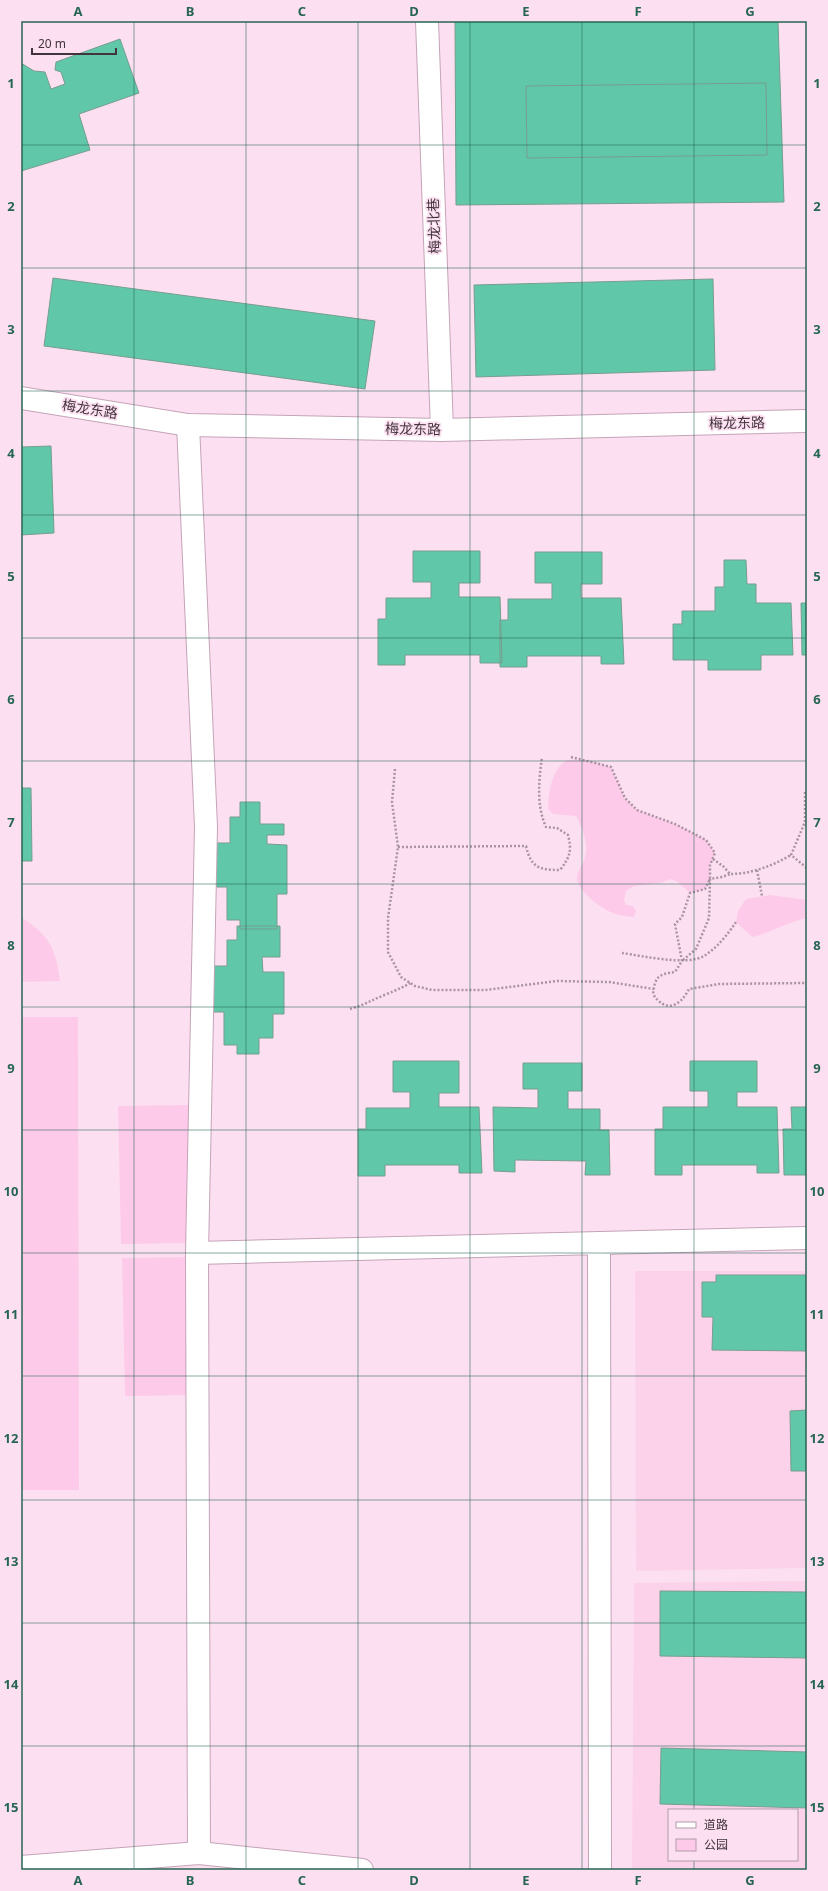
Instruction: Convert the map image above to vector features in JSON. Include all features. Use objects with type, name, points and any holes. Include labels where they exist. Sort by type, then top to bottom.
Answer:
[{"type":"street","name":"梅龙北巷","points":[[427,21],[442,430]]},
{"type":"street","name":"梅龙东路","points":[[21,398],[188,424],[442,430],[807,421]]},
{"type":"street","points":[[188,424],[206,827],[197,1253],[199,1853]]},
{"type":"street","points":[[197,1253],[807,1238]]},
{"type":"street","points":[[599,1243],[600,1870]]},
{"type":"street","points":[[21,1868],[199,1853],[362,1870]]},
{"type":"path","points":[[398,847],[526,846],[529,858],[534,866],[547,870],[560,870],[568,860],[571,847],[568,835],[557,828],[546,827],[540,814],[540,773],[542,757]]},
{"type":"path","points":[[572,757],[611,768],[625,798],[637,810],[675,824],[706,840],[715,853],[710,865],[709,918],[696,948],[682,961],[674,972],[663,973],[656,980],[653,994],[658,1002],[667,1006],[678,1004],[684,998],[689,989],[719,984],[807,983]]},
{"type":"path","points":[[395,769],[392,802],[398,847],[389,912],[388,952],[401,976],[415,986],[432,990],[485,990],[557,981],[609,982],[654,989]]},
{"type":"path","points":[[710,878],[757,870],[791,855],[805,822],[805,792]]},
{"type":"path","points":[[791,855],[807,868]]},
{"type":"path","points":[[713,859],[730,874]]},
{"type":"path","points":[[757,870],[762,896]]},
{"type":"path","points":[[682,961],[675,924],[682,917],[690,892],[705,889],[710,878]]},
{"type":"path","points":[[622,953],[682,961],[704,956],[727,935],[736,922]]},
{"type":"path","points":[[350,1009],[368,1004],[385,994],[401,989],[410,983]]},
{"type":"shaded area","points":[[635,1271],[807,1271],[807,1568],[636,1571]]},
{"type":"shaded area","points":[[807,1581],[807,1870],[632,1870],[634,1583]]},
{"type":"green space","points":[[567,760],[589,760],[611,767],[625,798],[637,810],[675,824],[706,840],[715,853],[710,865],[710,879],[705,889],[690,893],[678,882],[671,879],[660,883],[634,886],[626,891],[624,900],[626,905],[633,906],[636,911],[634,917],[618,915],[608,911],[587,895],[582,890],[577,880],[584,860],[586,847],[584,836],[576,816],[553,814],[548,809],[550,788],[554,775],[557,769]]},
{"type":"green space","points":[[770,895],[807,900],[807,918],[752,937],[736,922],[738,911],[746,899]]},
{"type":"green space","points":[[21,917],[45,936],[50,943],[56,960],[60,981],[21,982]]},
{"type":"green space","points":[[21,1017],[78,1017],[79,1490],[21,1490]]},
{"type":"green space","points":[[190,1105],[193,1243],[121,1244],[118,1106]]},
{"type":"green space","points":[[194,1257],[197,1395],[125,1396],[122,1258]]},
{"type":"building","points":[[455,21],[778,21],[784,202],[456,205]]},
{"type":"building","points":[[120,39],[139,93],[79,114],[90,150],[21,171],[21,63],[34,71],[45,72],[51,89],[65,84],[61,72],[55,70],[56,62]]},
{"type":"building","points":[[766,83],[767,155],[527,158],[526,86]]},
{"type":"building","points":[[53,278],[375,321],[365,389],[44,346]]},
{"type":"building","points":[[713,279],[715,370],[476,377],[474,285]]},
{"type":"building","points":[[51,446],[54,533],[21,535],[21,447]]},
{"type":"building","points":[[413,551],[480,551],[480,583],[459,583],[459,597],[500,597],[502,663],[480,663],[480,655],[405,655],[405,665],[378,665],[378,619],[386,619],[386,598],[431,598],[431,582],[413,582]]},
{"type":"building","points":[[535,552],[602,552],[602,584],[581,584],[581,598],[621,598],[624,664],[601,664],[601,656],[527,656],[527,667],[500,667],[500,620],[508,620],[508,599],[552,599],[552,583],[535,583]]},
{"type":"building","points":[[724,560],[746,560],[747,584],[756,584],[756,603],[791,603],[793,655],[761,655],[761,670],[708,670],[708,660],[673,660],[673,624],[682,624],[682,611],[715,611],[715,587],[724,587]]},
{"type":"building","points":[[801,603],[807,603],[807,655],[802,655]]},
{"type":"building","points":[[21,788],[31,788],[32,861],[21,861]]},
{"type":"building","points":[[240,802],[260,802],[260,824],[284,824],[284,835],[267,835],[267,844],[287,845],[287,894],[277,894],[277,929],[240,929],[240,920],[227,920],[227,887],[214,887],[203,855],[217,855],[217,843],[230,843],[230,817],[240,817]]},
{"type":"building","points":[[237,926],[280,926],[280,957],[262,957],[263,972],[284,972],[284,1014],[273,1014],[273,1038],[259,1038],[259,1054],[237,1054],[237,1045],[224,1045],[224,1012],[211,1012],[200,979],[214,979],[214,966],[227,966],[227,940],[237,940]]},
{"type":"building","points":[[393,1061],[459,1061],[459,1093],[439,1093],[439,1107],[479,1107],[482,1173],[459,1173],[459,1165],[385,1165],[385,1176],[358,1176],[358,1129],[366,1129],[366,1108],[410,1108],[410,1092],[393,1092]]},
{"type":"building","points":[[690,1061],[757,1061],[757,1092],[737,1092],[737,1107],[777,1107],[779,1173],[757,1173],[757,1165],[682,1165],[682,1175],[655,1175],[655,1129],[663,1129],[663,1107],[708,1107],[708,1091],[690,1091]]},
{"type":"building","points":[[523,1063],[582,1063],[582,1091],[568,1091],[568,1109],[600,1109],[600,1130],[609,1130],[610,1175],[585,1175],[586,1161],[515,1160],[515,1172],[494,1171],[493,1107],[538,1108],[538,1089],[523,1089]]},
{"type":"building","points":[[791,1107],[807,1107],[807,1175],[784,1175],[783,1129],[792,1129]]},
{"type":"building","points":[[716,1275],[807,1275],[807,1351],[712,1350],[713,1317],[702,1317],[702,1282],[716,1282]]},
{"type":"building","points":[[807,1410],[807,1471],[791,1471],[790,1411]]},
{"type":"building","points":[[660,1591],[807,1592],[807,1658],[660,1656]]},
{"type":"building","points":[[661,1748],[807,1752],[807,1808],[660,1804]]}]
